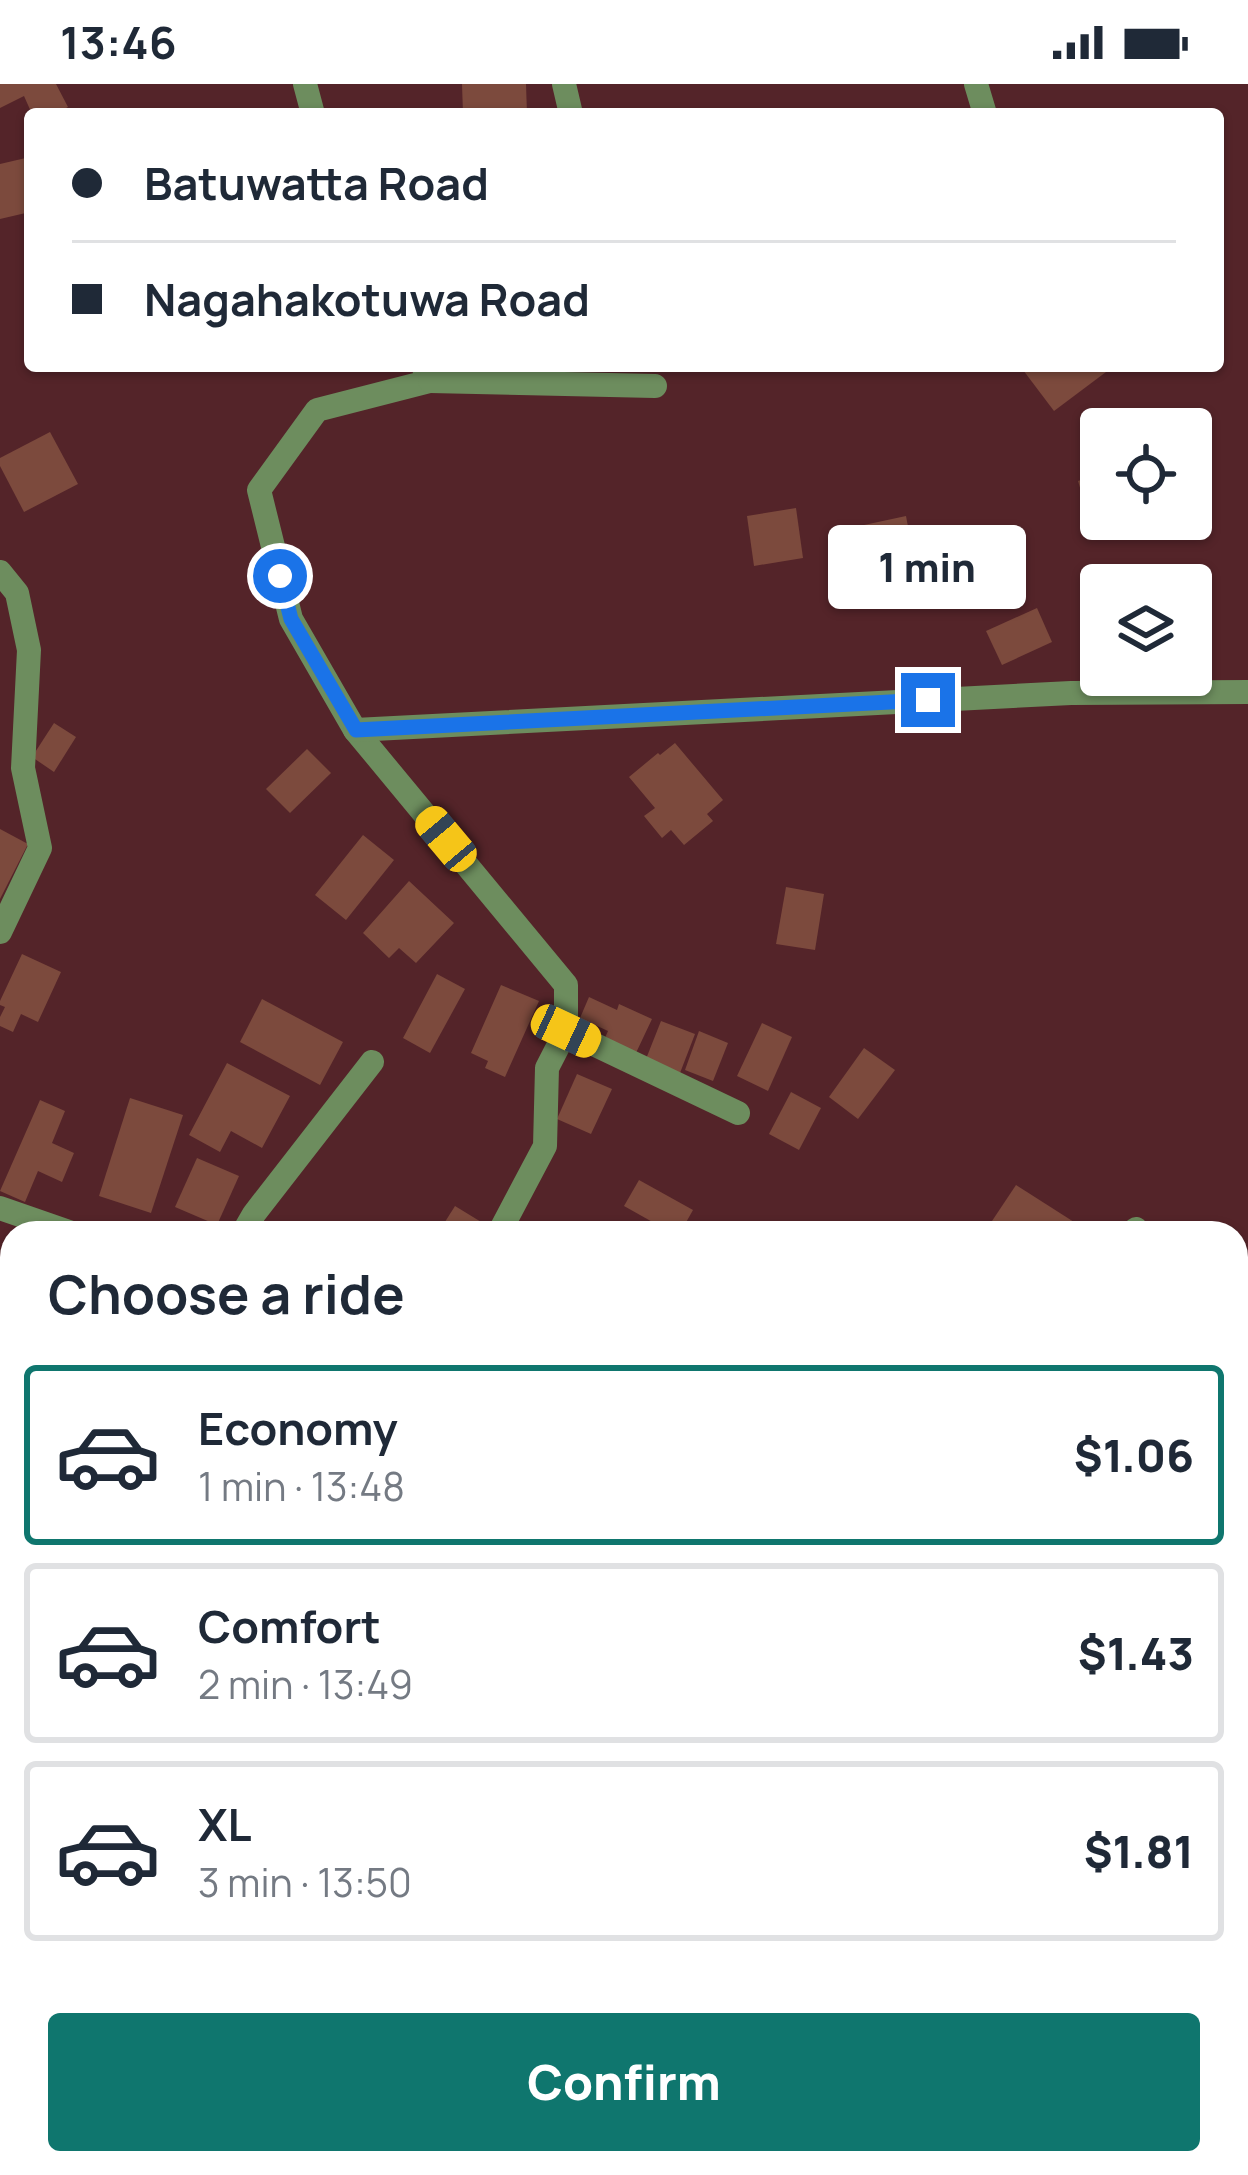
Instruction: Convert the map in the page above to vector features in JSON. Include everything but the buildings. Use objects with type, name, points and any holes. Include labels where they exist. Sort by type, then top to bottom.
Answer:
[{"type":"street","points":[[505,1221],[545,1147],[547,1068],[566,1031],[566,985],[356,730],[291,619],[259,490],[316,410],[426,373],[655,386]]},
{"type":"street","points":[[0,572],[17,593],[29,650],[23,768],[40,848],[0,932]]},
{"type":"street","points":[[356,730],[1071,693],[1248,692]]},
{"type":"street","points":[[566,1031],[739,1113]]},
{"type":"street","points":[[250,1221],[372,1062]]},
{"type":"street","points":[[0,1208],[37,1221]]},
{"type":"route","points":[[280,576],[291,619],[356,730],[928,700]]}]
